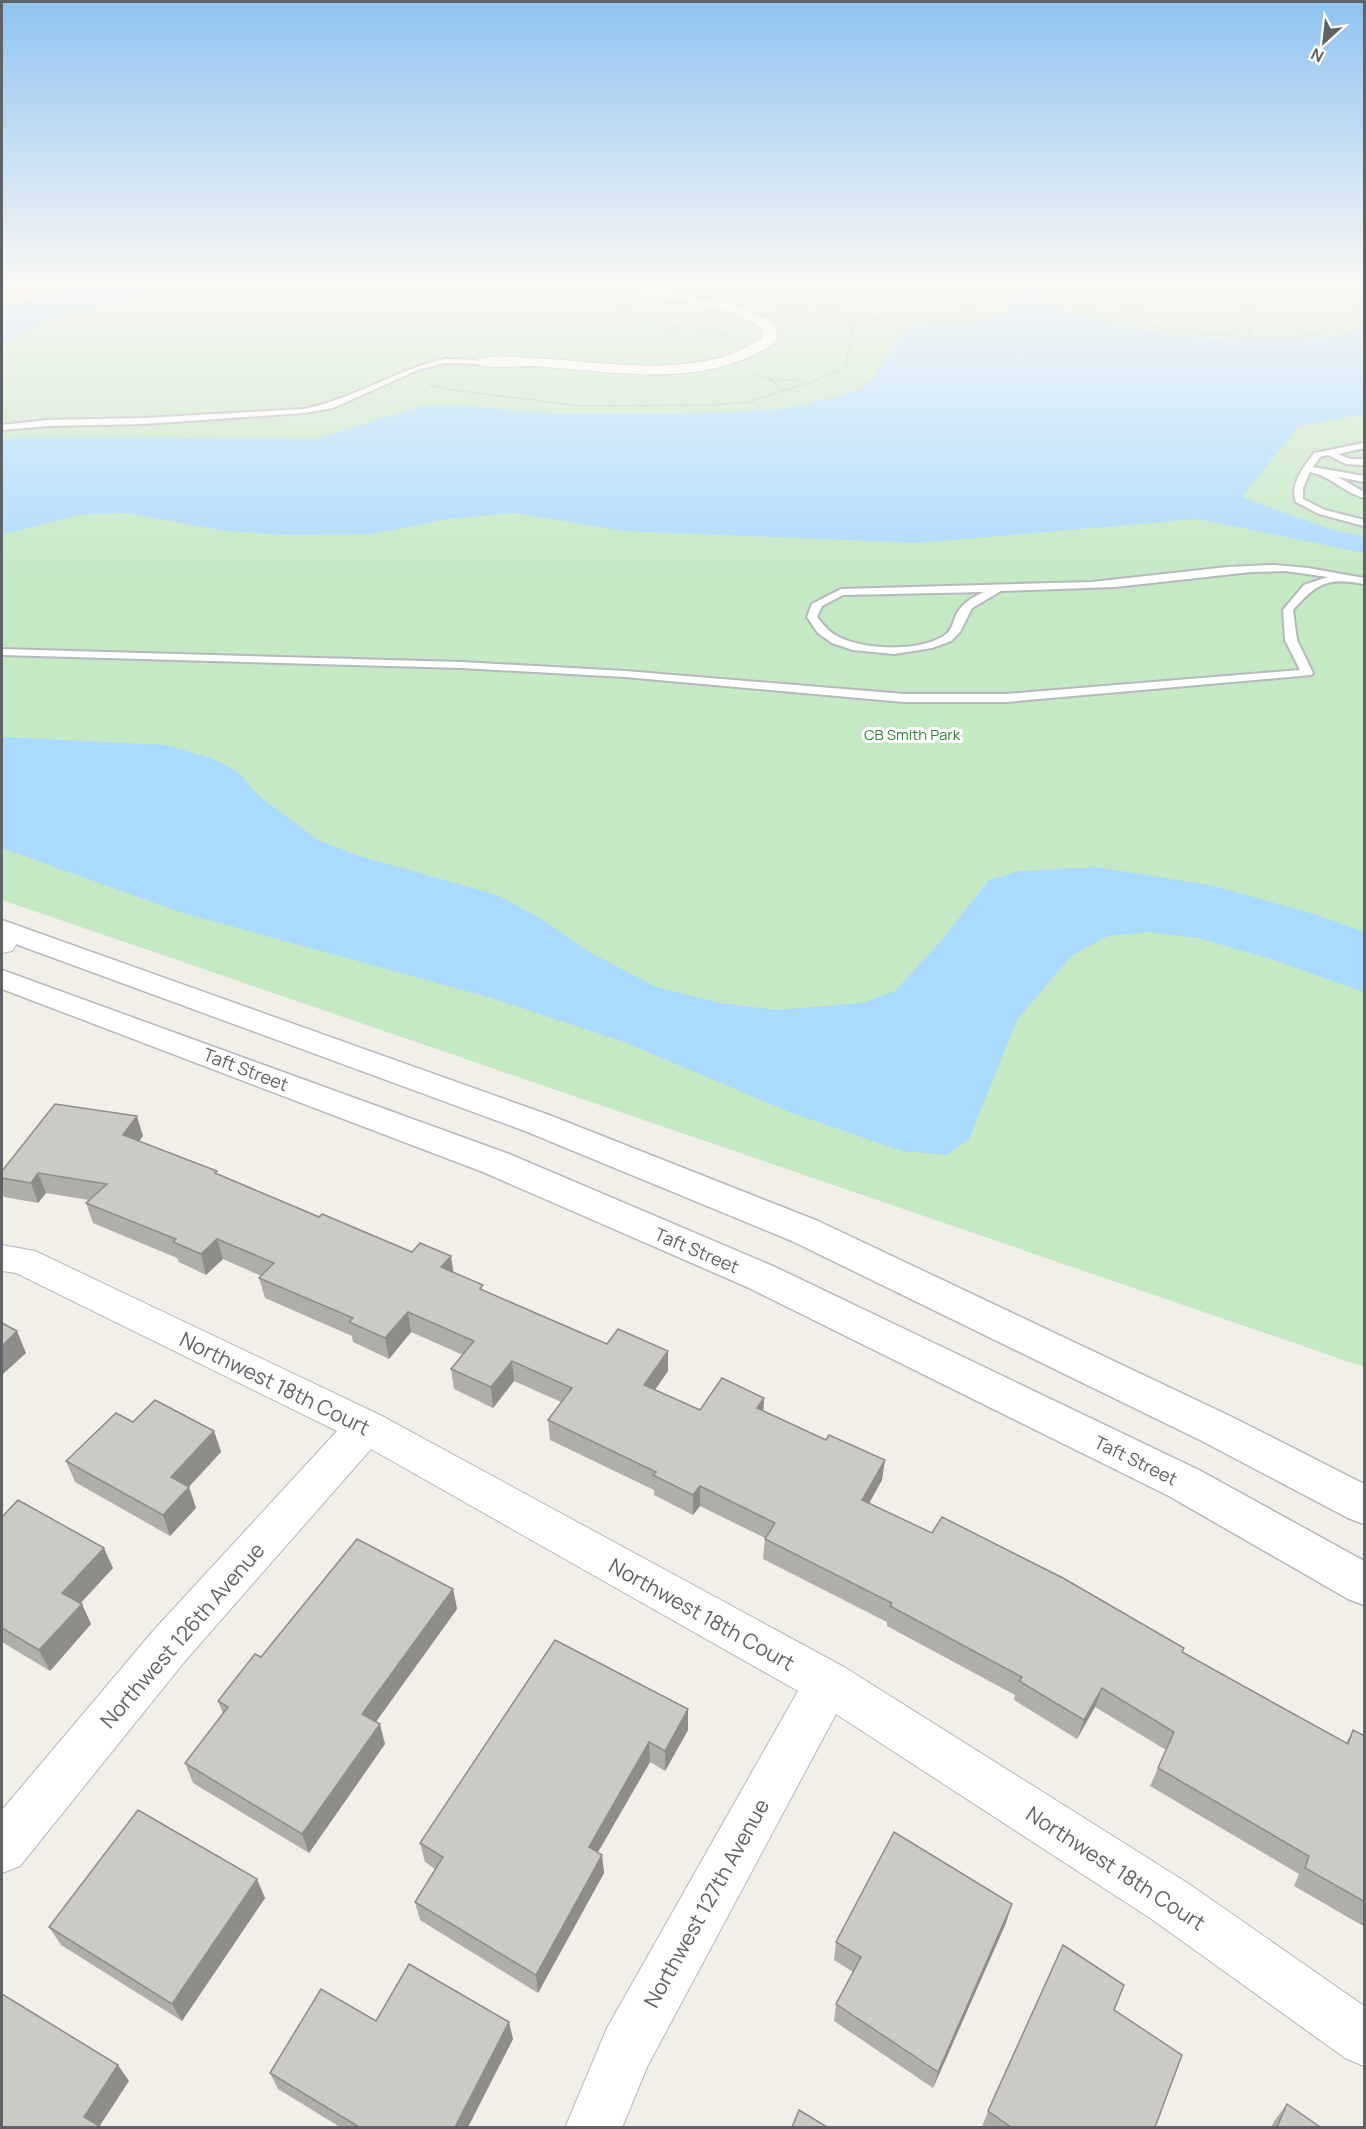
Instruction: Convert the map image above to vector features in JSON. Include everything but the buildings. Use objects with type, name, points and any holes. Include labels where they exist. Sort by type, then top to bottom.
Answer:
[{"type":"street","points":[[4,935],[537,1123],[805,1231],[1217,1429],[1365,1505]]},
{"type":"street","name":"Taft Street","points":[[2,979],[496,1163],[760,1277],[1184,1483],[1365,1584]]},
{"type":"street","name":"Northwest 18th Court","points":[[2,1258],[22,1260],[366,1427],[828,1683],[1171,1902],[1365,2039]]},
{"type":"street","name":"Northwest 126th Avenue","points":[[2,1848],[169,1646],[366,1427]]},
{"type":"street","name":"Northwest 127th Avenue","points":[[593,2127],[627,2048],[828,1683]]},
{"type":"lane","points":[[2,428],[48,423],[154,420],[304,411],[330,406],[386,380]]},
{"type":"lane","points":[[1365,446],[1317,455],[1301,480],[1297,495],[1299,500],[1322,512],[1365,523]]},
{"type":"lane","points":[[1328,452],[1349,462],[1365,462]]},
{"type":"lane","points":[[1308,469],[1365,479]]},
{"type":"lane","points":[[1326,473],[1347,488],[1365,495]]},
{"type":"lane","points":[[1299,500],[1354,509]]},
{"type":"lane","points":[[997,590],[975,600],[963,610],[958,629],[949,638],[930,646],[908,651],[885,651],[846,644],[827,637],[816,627],[812,617],[817,604],[841,592],[973,587],[997,590],[1094,585],[1176,578],[1228,570],[1275,568],[1365,581]]},
{"type":"lane","points":[[2,652],[461,665],[625,674],[904,698],[1006,698],[1307,673],[1291,640],[1288,610],[1308,587],[1340,577]]},
{"type":"path","points":[[770,380],[783,391]]},
{"type":"path","points":[[780,380],[805,380]]},
{"type":"green space","name":"CB Smith Park","points":[[2,380],[1364,380],[1364,1367],[2,900]]},
{"type":"water","points":[[870,380],[1364,380],[1364,414],[1299,426],[1242,497],[1333,530],[1364,536],[1364,553],[1198,519],[918,543],[625,531],[515,513],[447,519],[371,534],[287,535],[226,531],[126,513],[77,515],[2,535],[2,440],[29,437],[315,439],[422,406],[469,406],[556,414],[674,414],[780,409],[842,396],[867,385]]},
{"type":"water","points":[[2,737],[165,745],[211,758],[238,772],[260,797],[318,840],[359,856],[497,895],[540,918],[591,953],[656,987],[720,1003],[776,1010],[863,1003],[895,991],[940,942],[989,880],[1020,871],[1096,867],[1214,886],[1317,915],[1364,932],[1364,992],[1271,959],[1198,938],[1150,932],[1108,936],[1071,956],[1017,1020],[969,1139],[947,1155],[902,1151],[792,1113],[624,1042],[492,998],[180,912],[2,848]]}]
